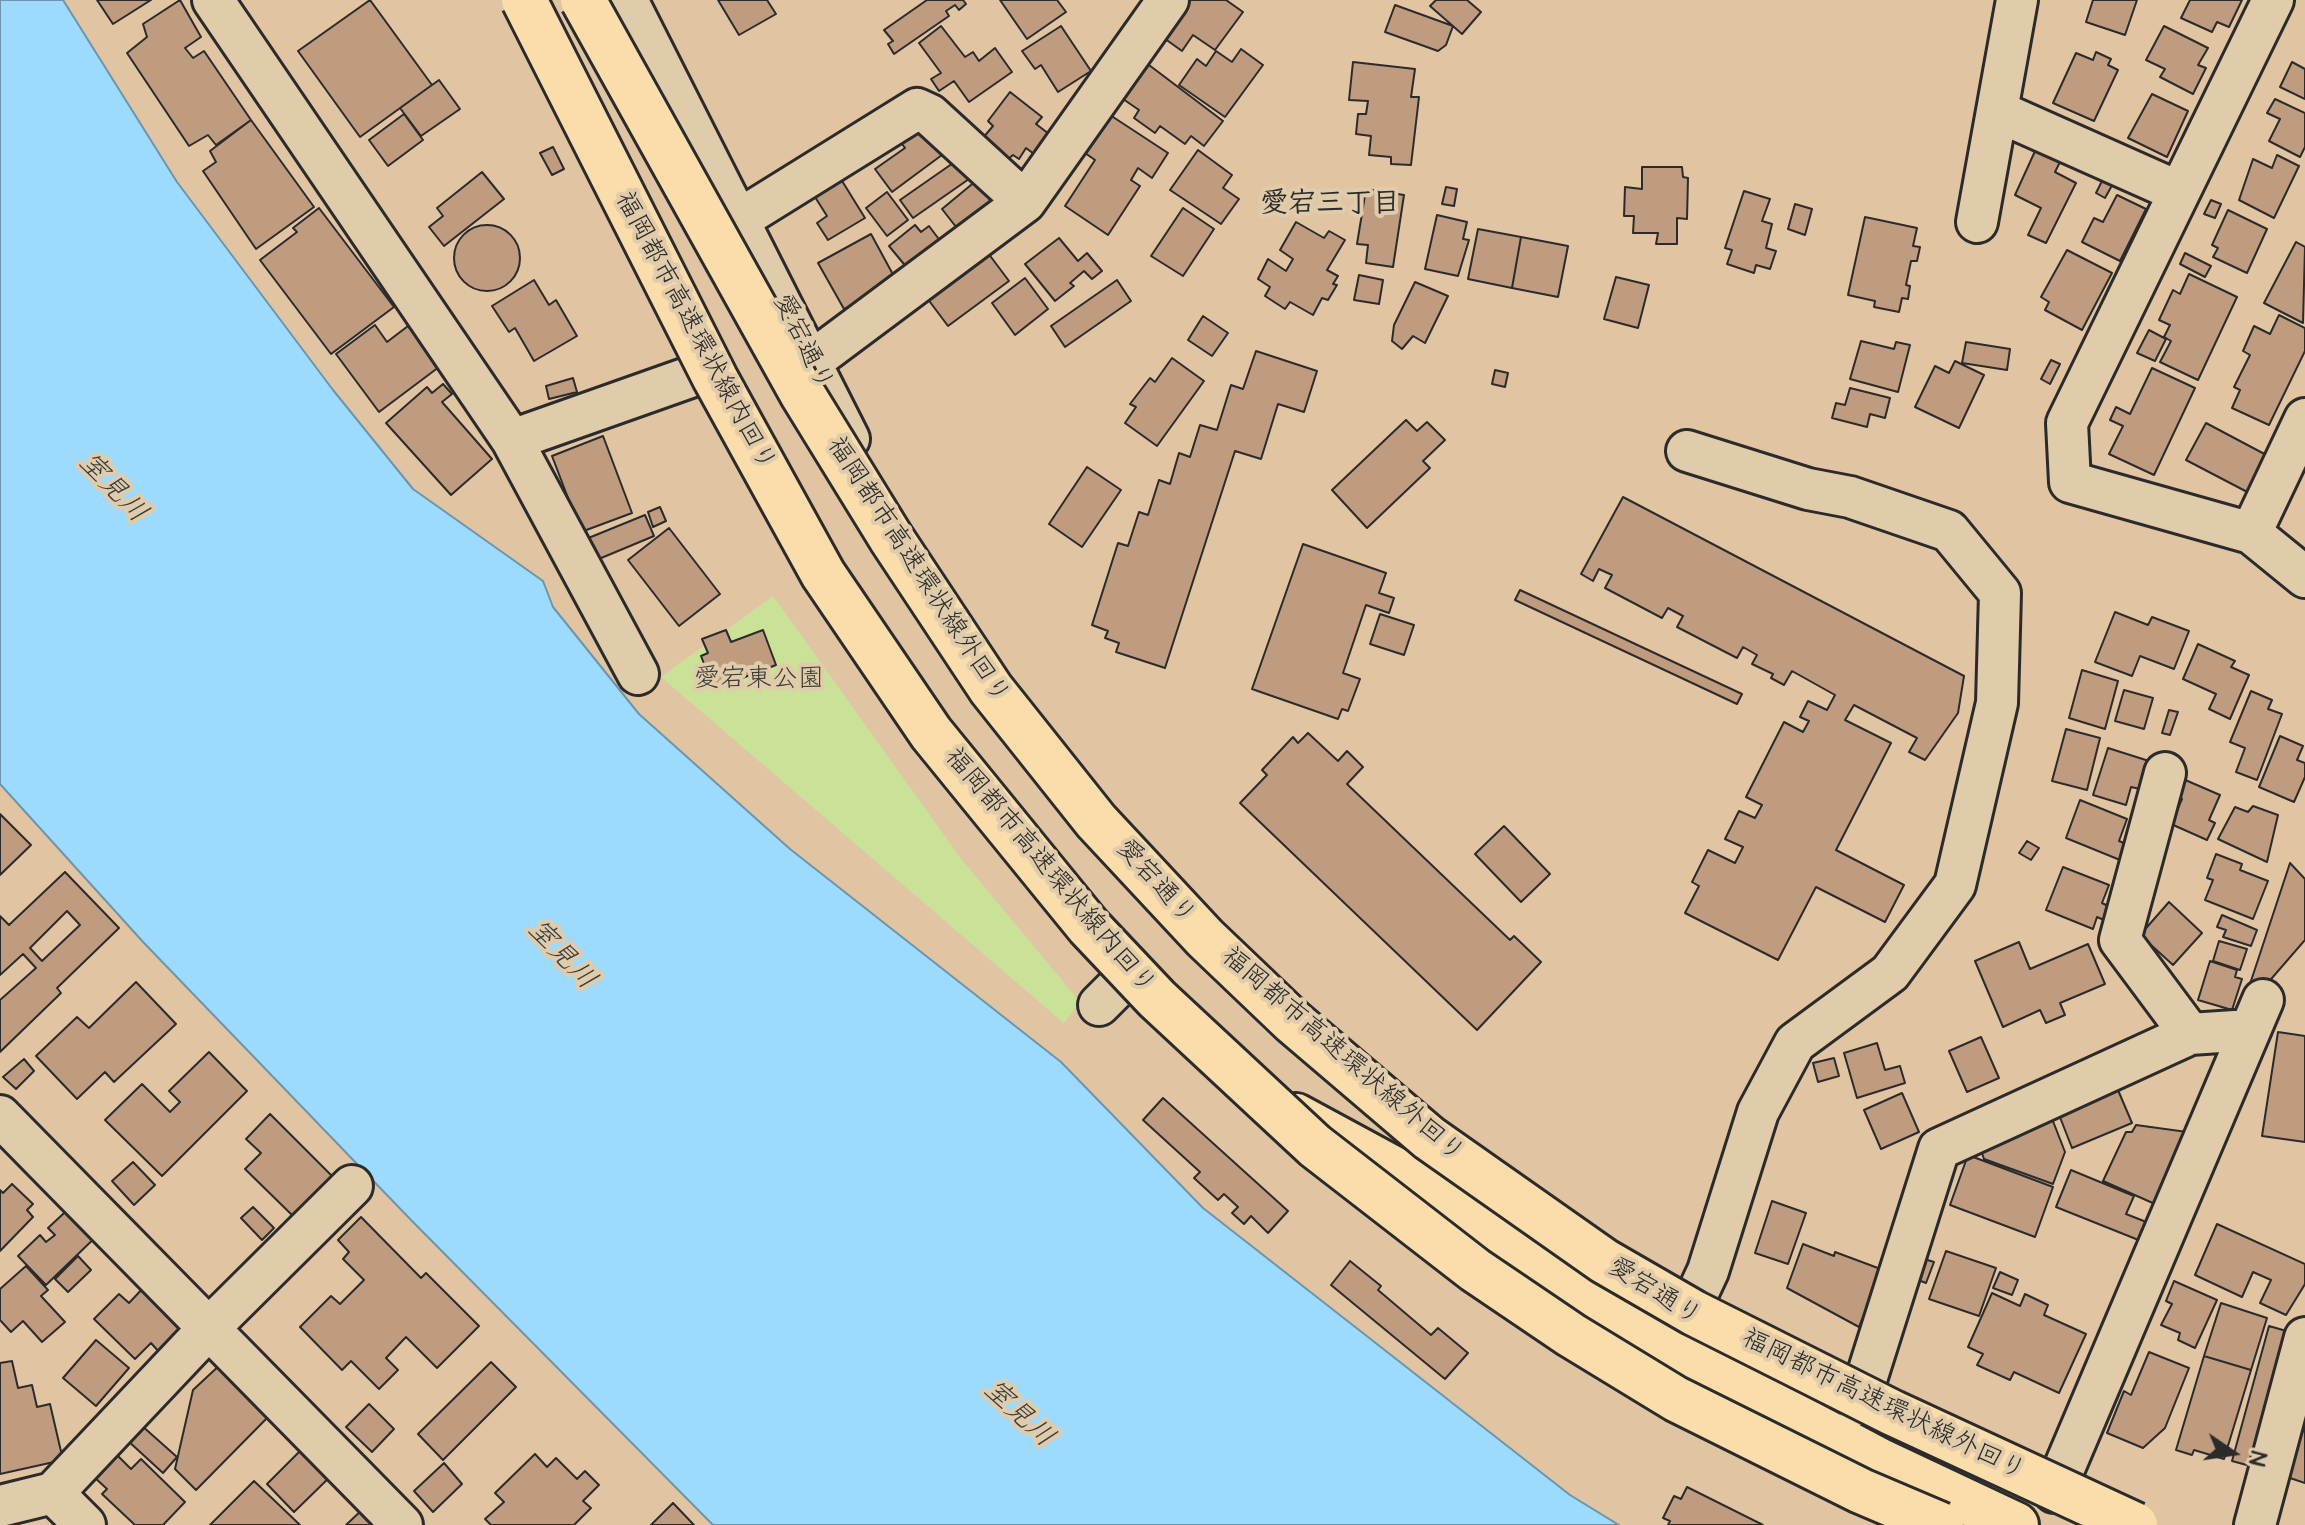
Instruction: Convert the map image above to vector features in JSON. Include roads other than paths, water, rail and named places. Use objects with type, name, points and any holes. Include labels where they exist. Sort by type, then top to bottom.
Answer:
[{"type":"highway","name":"福岡都市高速環状線内回り","points":[[524,0],[715,378],[823,574],[931,733],[1089,927],[1168,1010],[1303,1136],[1475,1270],[1571,1335],[1676,1399],[1861,1491],[1941,1525]]},
{"type":"highway","name":"福岡都市高速環状線外回り","points":[[583,0],[803,395],[991,689],[1096,821],[1205,938],[1293,1022],[1429,1138],[1604,1261],[1694,1313],[1893,1413],[2132,1525]]},
{"type":"highway","points":[[1261,1096],[1429,1188],[1603,1310],[1880,1461],[2016,1525]]},
{"type":"street","points":[[213,0],[512,440],[638,674]]},
{"type":"street","points":[[507,0],[558,95],[693,376],[896,700],[1009,843],[1129,975],[1261,1096],[1415,1228],[1540,1317],[1677,1398],[1822,1472],[1941,1525]]},
{"type":"street","name":"愛宕通り","points":[[627,0],[812,361],[881,503],[970,649],[1070,786],[1179,913],[1322,1052],[1464,1163],[1687,1316],[1858,1405],[2132,1525]]},
{"type":"street","points":[[812,361],[1025,202],[1168,0]]},
{"type":"street","points":[[1977,222],[2017,0]]},
{"type":"street","points":[[2273,0],[2067,423],[2070,482],[2251,533],[2305,577]]},
{"type":"street","points":[[740,219],[917,109],[930,115],[1025,202]]},
{"type":"street","points":[[1997,111],[2179,192]]},
{"type":"street","points":[[512,440],[693,376]]},
{"type":"street","points":[[2251,533],[2305,419]]},
{"type":"street","points":[[1687,451],[1808,489],[1850,497],[1949,531],[2000,593],[1997,703],[1955,885],[1890,973],[1795,1043],[1758,1112],[1708,1271],[1687,1316]]},
{"type":"street","points":[[2165,773],[2120,940],[2190,1034]]},
{"type":"street","points":[[1099,1005],[1129,975]]},
{"type":"street","points":[[1858,1405],[1939,1149],[2190,1034],[2257,1015],[2054,1492]]},
{"type":"street","points":[[0,1116],[402,1525]]},
{"type":"street","points":[[0,1506],[53,1493],[209,1328],[352,1186]]},
{"type":"street","points":[[2255,1525],[2305,1338]]},
{"type":"street","points":[[53,1493],[85,1525]]},
{"type":"water","name":"室見川","points":[[0,0],[63,0],[177,182],[333,390],[413,489],[543,581],[553,607],[639,714],[790,849],[1061,1062],[1203,1208],[1570,1495],[1619,1525],[713,1525],[412,1221],[144,943],[0,784]]},
{"type":"district","name":"愛宕三丁目","points":[[1330,205]]},
{"type":"park label","name":"愛宕東公園","points":[[759,681]]}]
